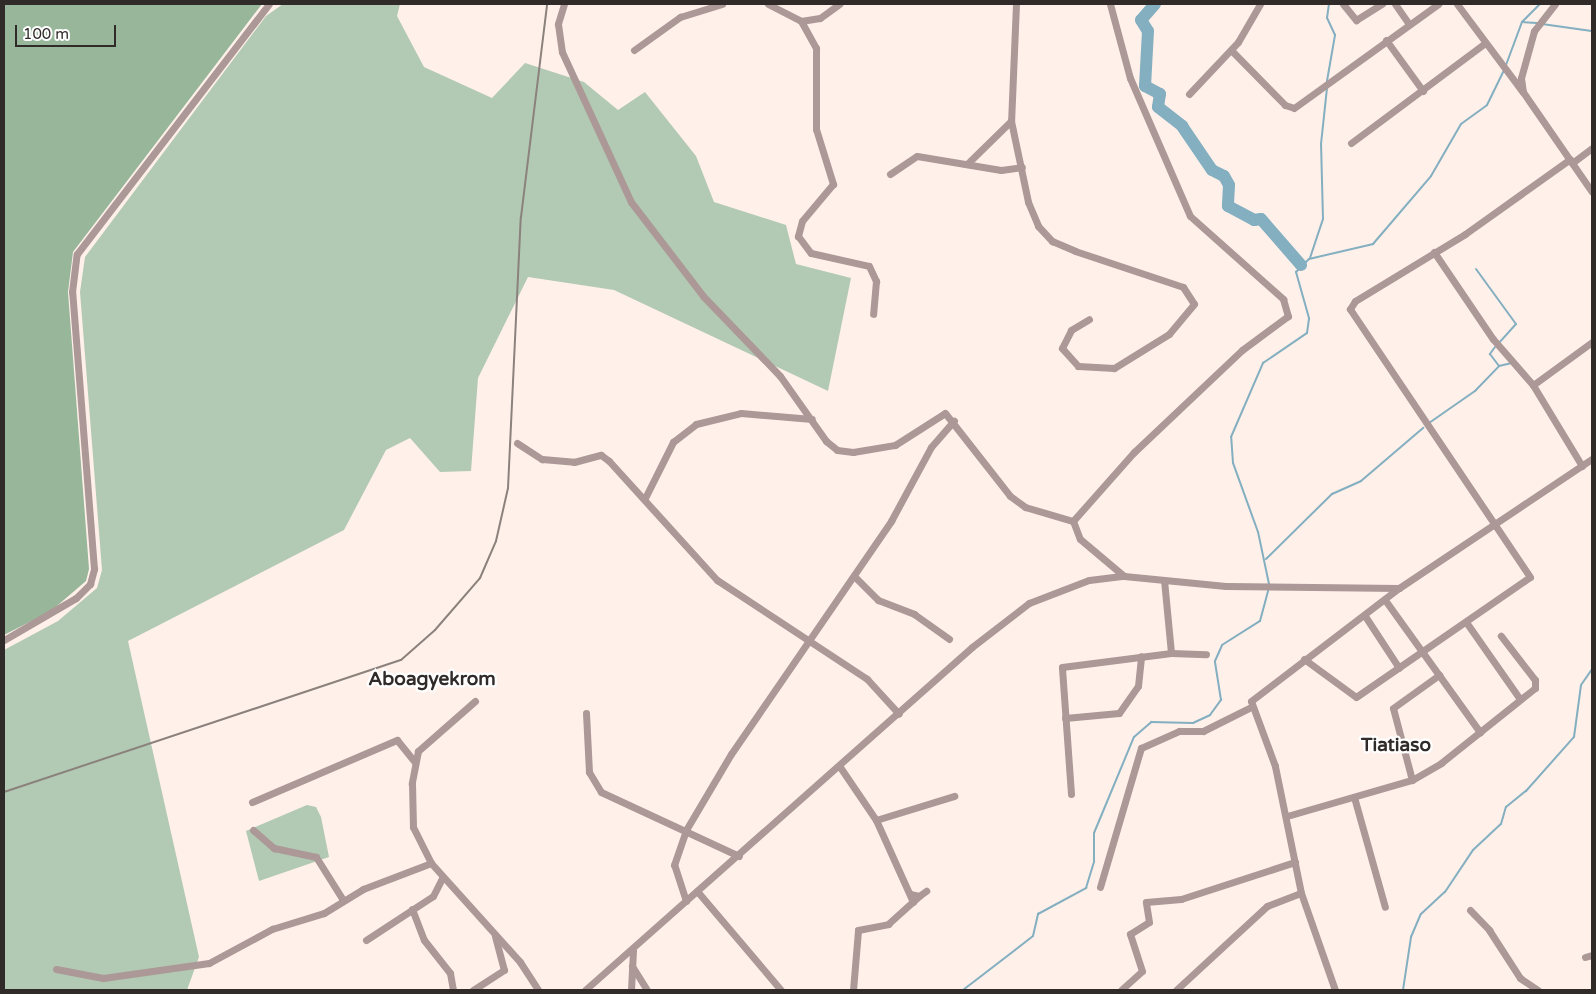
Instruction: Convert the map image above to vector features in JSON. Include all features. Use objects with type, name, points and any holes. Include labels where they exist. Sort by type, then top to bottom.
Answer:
[{"type":"street","points":[[4,640],[76,598],[90,584],[94,569],[72,292],[77,254],[269,4]]},
{"type":"street","points":[[564,4],[558,24],[562,52],[631,202],[703,296],[732,320],[837,450],[854,452],[905,441],[941,414],[954,421],[1010,496],[1025,507],[1073,521]]},
{"type":"street","points":[[634,50],[680,17],[722,4]]},
{"type":"street","points":[[770,4],[801,21],[816,48],[816,129],[833,184],[802,220],[798,236],[811,253],[869,266],[876,281],[873,314]]},
{"type":"street","points":[[801,21],[820,18],[839,4]]},
{"type":"street","points":[[1016,4],[1012,121],[1028,202],[1038,226],[1052,241],[1183,287],[1194,304],[1170,334],[1114,368],[1078,366],[1062,348],[1071,330],[1089,319]]},
{"type":"street","points":[[1073,521],[1149,438],[1242,350],[1288,316],[1283,298],[1190,216],[1130,78],[1110,4]]},
{"type":"street","points":[[1189,94],[1231,50],[1260,4]]},
{"type":"street","points":[[1343,4],[1356,20],[1382,4]]},
{"type":"street","points":[[1395,4],[1409,24]]},
{"type":"street","points":[[1231,50],[1285,105],[1294,108],[1438,4]]},
{"type":"street","points":[[1457,4],[1484,44],[1523,92],[1592,192]]},
{"type":"street","points":[[1523,92],[1521,78],[1534,31],[1555,4]]},
{"type":"street","points":[[1386,40],[1423,91]]},
{"type":"street","points":[[1351,143],[1484,44]]},
{"type":"street","points":[[968,163],[1012,121]]},
{"type":"street","points":[[1304,659],[1353,698],[1466,622],[1531,575],[1495,526],[1351,315],[1355,301],[1434,252],[1592,148]]},
{"type":"street","points":[[890,174],[917,156],[1001,170],[1022,167]]},
{"type":"street","points":[[1434,252],[1493,339],[1533,385],[1582,466]]},
{"type":"street","points":[[1533,385],[1592,342]]},
{"type":"street","points":[[645,498],[673,442],[696,424],[741,413],[812,419]]},
{"type":"street","points":[[686,901],[674,865],[686,830],[731,754],[809,644],[891,521],[931,447],[954,421]]},
{"type":"street","points":[[516,443],[542,459],[557,462],[601,455],[645,498],[717,580],[809,644],[866,679],[899,714]]},
{"type":"street","points":[[1336,990],[1300,893],[1275,766],[1251,707],[1254,696],[1365,616],[1399,588],[1495,526],[1592,459]]},
{"type":"street","points":[[1073,521],[1080,539],[1124,576]]},
{"type":"street","points":[[854,576],[878,600],[914,614],[949,639]]},
{"type":"street","points":[[585,990],[840,767],[978,641],[1029,603],[1089,580],[1124,576],[1226,586],[1399,588]]},
{"type":"street","points":[[1164,580],[1171,653]]},
{"type":"street","points":[[1385,600],[1480,732]]},
{"type":"street","points":[[1365,616],[1399,668]]},
{"type":"street","points":[[1466,622],[1520,699]]},
{"type":"street","points":[[1286,816],[1412,780],[1480,732],[1535,688],[1535,680],[1501,636]]},
{"type":"street","points":[[1071,794],[1062,667],[1171,653],[1206,654]]},
{"type":"street","points":[[1065,718],[1114,716],[1138,686],[1141,656]]},
{"type":"street","points":[[1412,780],[1393,708],[1439,675]]},
{"type":"street","points":[[475,701],[442,726],[418,751],[415,762],[413,827],[431,863],[442,878],[494,933],[538,990]]},
{"type":"street","points":[[1100,887],[1141,748],[1179,731],[1203,731],[1251,707]]},
{"type":"street","points":[[586,713],[589,772],[600,792],[646,817],[686,830],[739,856]]},
{"type":"street","points":[[252,802],[397,740],[415,762]]},
{"type":"street","points":[[840,767],[876,820],[913,902]]},
{"type":"street","points":[[876,820],[954,796]]},
{"type":"street","points":[[1354,798],[1385,907]]},
{"type":"street","points":[[253,830],[274,848],[316,857],[343,900]]},
{"type":"street","points":[[1121,990],[1142,971],[1130,934],[1148,922],[1146,902],[1181,899],[1295,862]]},
{"type":"street","points":[[56,969],[103,978],[209,963],[272,929],[306,920],[343,900],[431,863]]},
{"type":"street","points":[[366,940],[439,891],[442,878]]},
{"type":"street","points":[[697,891],[781,990]]},
{"type":"street","points":[[853,990],[858,930],[888,924],[926,891]]},
{"type":"street","points":[[1176,990],[1267,906],[1300,893]]},
{"type":"street","points":[[910,894],[919,896]]},
{"type":"street","points":[[412,909],[424,940],[450,973],[454,990]]},
{"type":"street","points":[[1470,910],[1490,930],[1520,978],[1538,990]]},
{"type":"street","points":[[473,990],[504,970],[494,933]]},
{"type":"street","points":[[631,990],[632,950]]},
{"type":"street","points":[[632,966],[647,990]]},
{"type":"green space","points":[[4,4],[262,4],[73,252],[68,292],[89,569],[86,581],[51,611],[4,635]]},
{"type":"green space","points":[[283,4],[400,4],[397,16],[424,67],[492,98],[525,63],[584,82],[618,110],[645,92],[696,156],[714,202],[786,225],[796,264],[851,278],[828,391],[614,290],[528,277],[478,378],[471,471],[440,472],[410,438],[386,450],[344,530],[128,641],[199,957],[187,990],[4,990],[4,650],[58,621],[97,588],[102,570],[80,292],[85,257],[266,16]]},
{"type":"green space","points":[[307,805],[316,807],[321,817],[329,857],[259,881],[246,831]]},
{"type":"waterway","points":[[1155,4],[1141,20],[1148,31],[1145,86],[1160,94],[1158,107],[1182,126],[1212,170],[1224,176],[1229,185],[1228,206],[1254,220],[1261,219],[1301,265]]},
{"type":"waterway","points":[[1327,81],[1335,35],[1327,18],[1329,4]]},
{"type":"waterway","points":[[1506,65],[1522,22],[1540,4]]},
{"type":"waterway","points":[[1522,22],[1537,23]]},
{"type":"waterway","points":[[1542,24],[1592,31]]},
{"type":"waterway","points":[[1269,584],[1258,532],[1233,463],[1231,437],[1263,363],[1307,333],[1309,318],[1296,272],[1309,259],[1373,244],[1431,176],[1461,124],[1487,105],[1504,70]]},
{"type":"waterway","points":[[1310,258],[1323,219],[1321,144],[1327,88]]},
{"type":"waterway","points":[[1476,269],[1516,324],[1499,343]]},
{"type":"waterway","points":[[1495,347],[1490,354],[1499,366]]},
{"type":"waterway","points":[[1429,423],[1475,391],[1499,366],[1512,363]]},
{"type":"waterway","points":[[1266,559],[1332,494],[1361,481],[1423,428]]},
{"type":"waterway","points":[[963,990],[1033,936],[1038,914],[1086,888],[1094,861],[1094,833],[1134,737],[1151,722],[1193,723],[1210,715],[1221,700],[1215,661],[1222,645],[1260,621],[1269,588]]},
{"type":"waterway","points":[[1403,990],[1411,937],[1421,914],[1445,892],[1473,850],[1501,824],[1506,807],[1526,791],[1574,737],[1581,685],[1592,669]]},
{"type":"railway","points":[[4,792],[401,660],[435,630],[480,578],[496,541],[508,488],[521,217],[547,4]]},
{"type":"district","name":"Aboagyekrom","points":[[432,680]]},
{"type":"district","name":"Tiatiaso","points":[[1396,746]]}]
